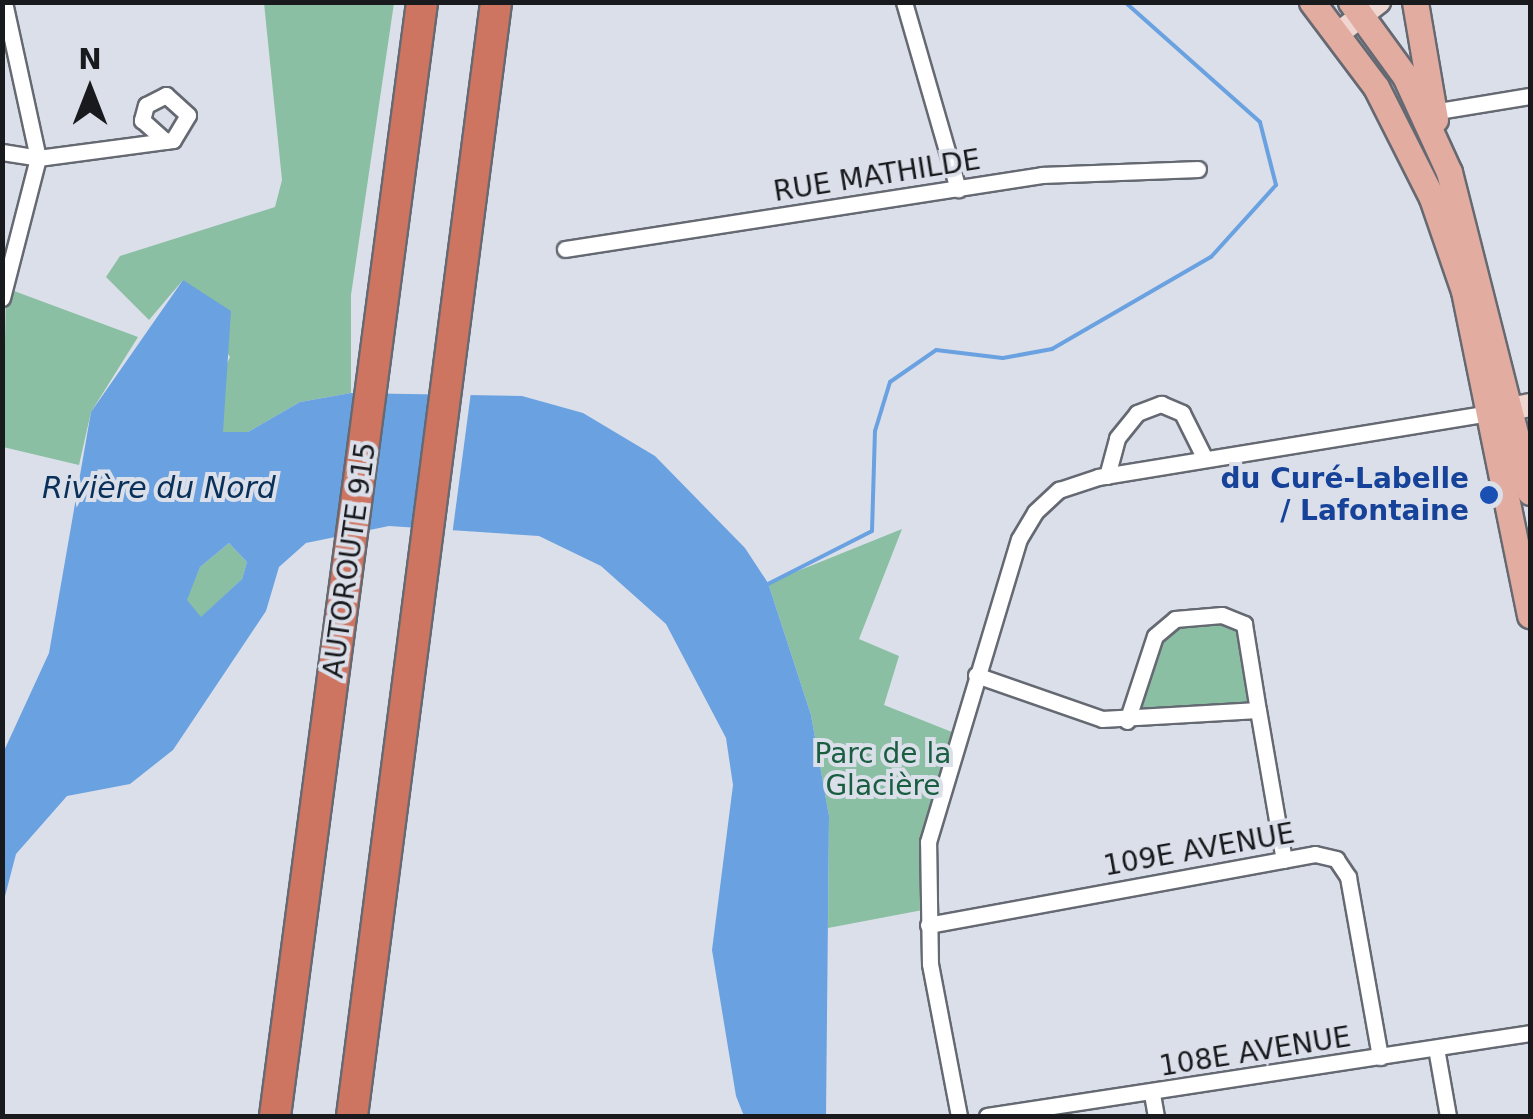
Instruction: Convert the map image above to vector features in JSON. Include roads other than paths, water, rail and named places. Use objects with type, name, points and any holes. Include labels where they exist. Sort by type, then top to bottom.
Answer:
[{"type":"highway","name":"AUTOROUTE 915","points":[[276,1116],[422,2]]},
{"type":"highway","points":[[352,1116],[452,390],[493,57],[496,2]]},
{"type":"highway","points":[[493,57],[512,2]]},
{"type":"main road","points":[[1312,2],[1339,33],[1432,198],[1512,408],[1530,615]]},
{"type":"main road","points":[[1416,2],[1433,112],[1512,408],[1530,492]]},
{"type":"main road","points":[[1339,33],[1364,7],[1404,76],[1449,172]]},
{"type":"street","points":[[2,298],[38,158],[4,2]]},
{"type":"street","points":[[904,2],[958,189]]},
{"type":"street","points":[[1433,112],[1530,96]]},
{"type":"street","points":[[2,152],[38,158],[165,141]]},
{"type":"street","name":"RUE MATHILDE","points":[[564,249],[1056,174],[1198,169]]},
{"type":"street","points":[[1107,476],[1117,438],[1137,413],[1160,404],[1182,413],[1205,459]]},
{"type":"street","points":[[959,1116],[928,925],[936,802],[976,674],[1035,512],[1059,490],[1107,476],[1512,408]]},
{"type":"street","points":[[1127,721],[1154,636],[1175,619],[1222,615],[1244,624],[1284,860]]},
{"type":"street","points":[[976,674],[1127,721],[1258,710]]},
{"type":"street","name":"109E AVENUE","points":[[928,925],[1284,860],[1336,858],[1348,877],[1380,1058]]},
{"type":"street","name":"108E AVENUE","points":[[988,1116],[1152,1094],[1530,1033]]},
{"type":"street","points":[[1436,1048],[1448,1116]]},
{"type":"street","points":[[1152,1094],[1156,1116]]},
{"type":"water","name":"Rivière du Nord","points":[[183,280],[231,311],[223,432],[248,432],[300,402],[351,393],[522,396],[583,413],[655,456],[745,548],[768,583],[811,715],[829,816],[826,1116],[744,1116],[736,1096],[712,950],[733,785],[726,738],[666,624],[601,566],[539,536],[389,526],[306,543],[279,567],[266,611],[173,750],[130,784],[67,796],[16,854],[3,904],[3,753],[49,653],[91,412]],"holes":[[[229,543],[247,562],[242,579],[201,617],[187,600],[200,567]]]},
{"type":"waterway","points":[[766,585],[872,531],[875,431],[890,382],[936,350],[1003,358],[1052,349],[1211,257],[1276,185],[1260,122],[1125,2]]},
{"type":"place","name":"du Curé-Labelle / Lafontaine","points":[[1489,495]]},
{"type":"park label","name":"Parc de la Glacière","points":[[883,770]]}]
